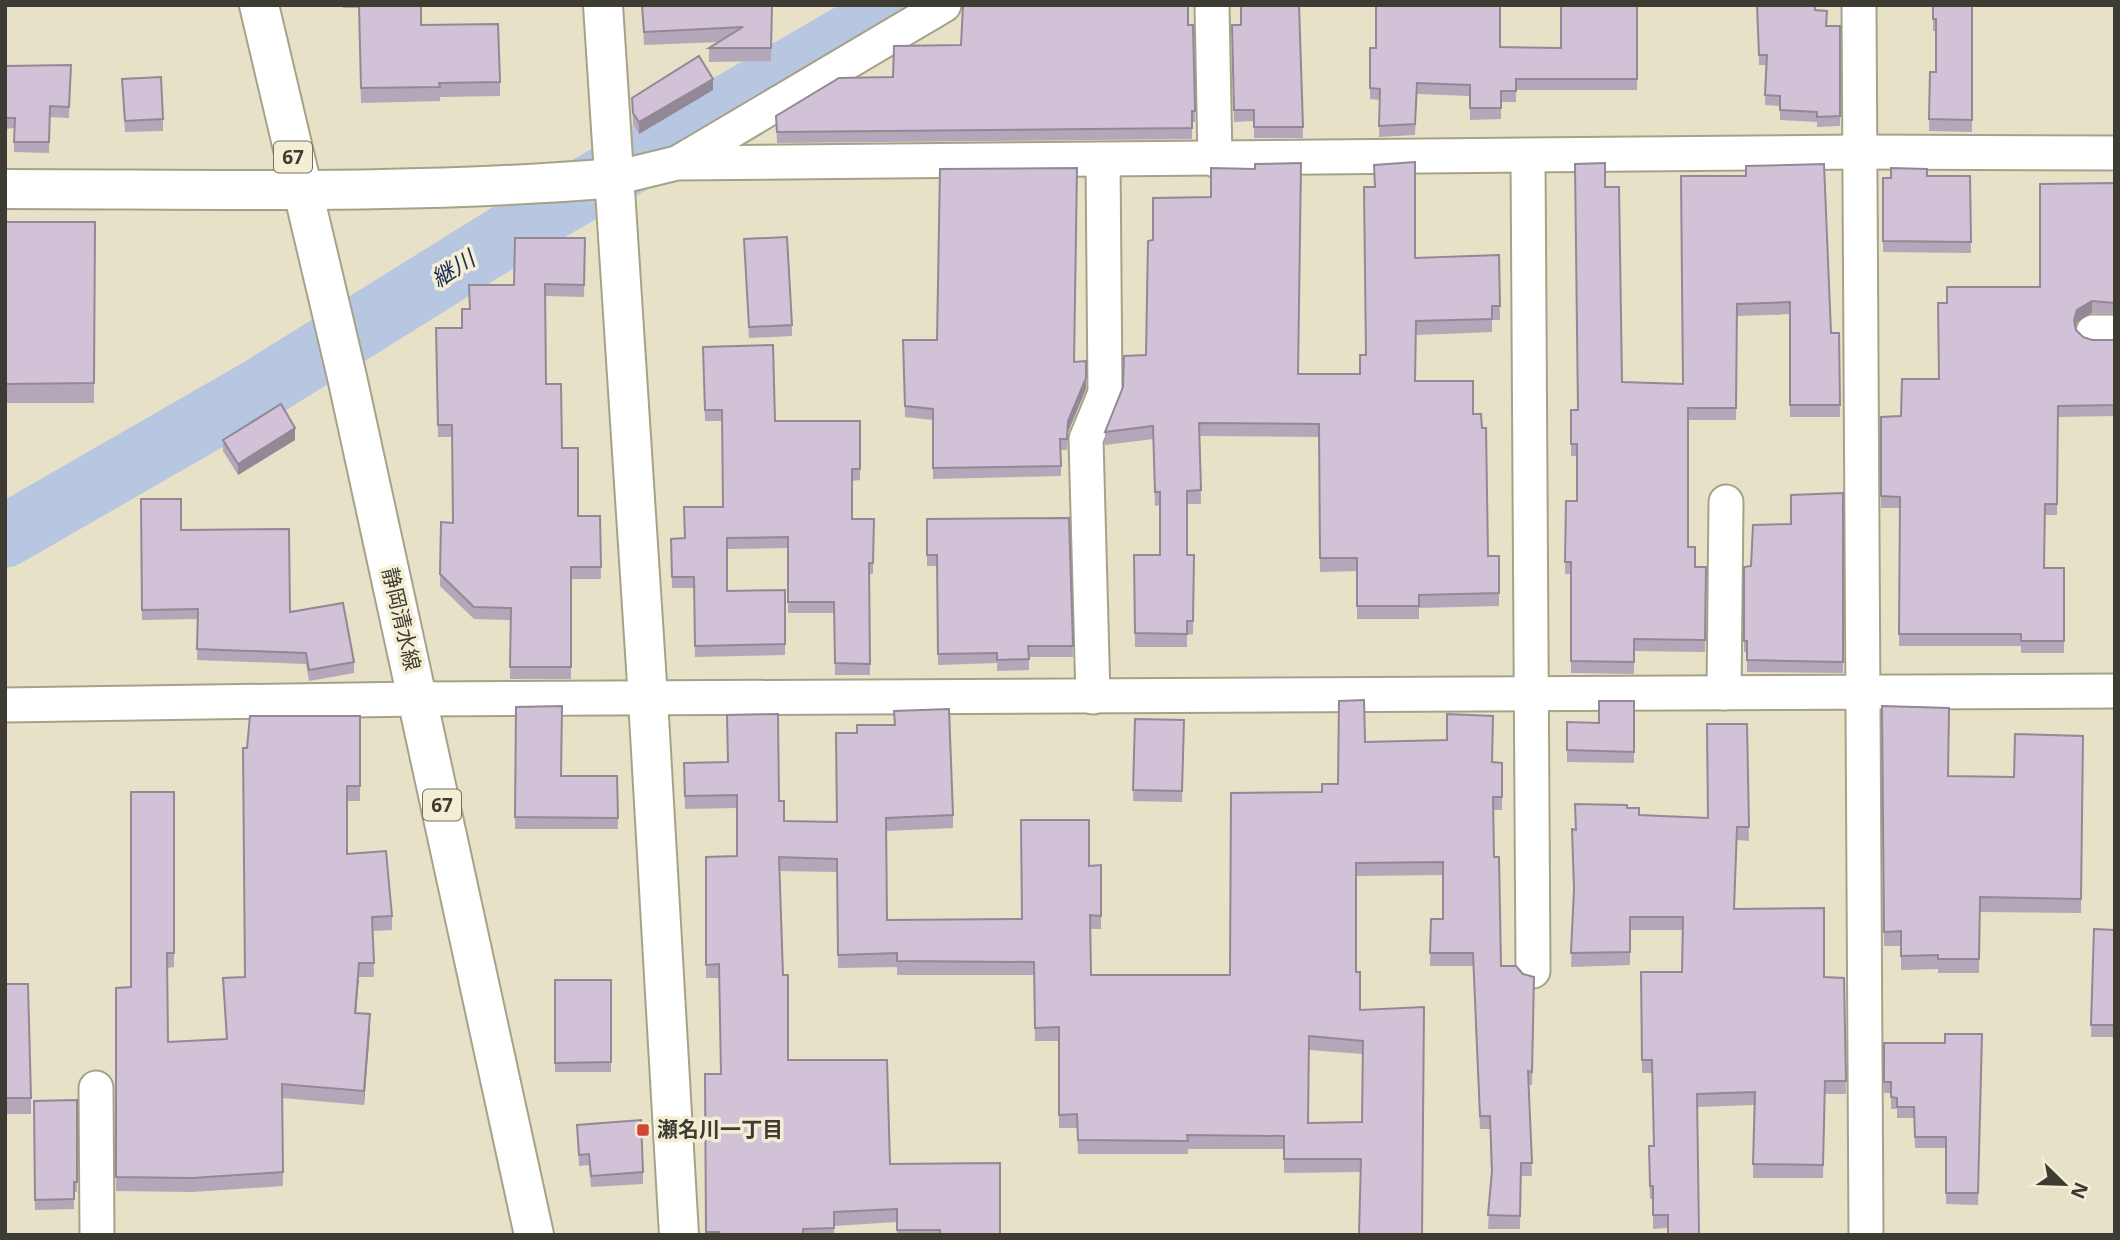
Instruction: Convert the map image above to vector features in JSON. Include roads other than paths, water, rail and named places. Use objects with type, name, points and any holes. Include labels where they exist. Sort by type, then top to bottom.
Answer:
[{"type":"street","name":"静岡清水線","points":[[259,5],[300,189],[347,377],[419,699],[534,1235]]},
{"type":"street","points":[[603,5],[648,699],[679,1235]]},
{"type":"street","points":[[677,163],[944,5]]},
{"type":"street","points":[[1212,5],[1215,160]]},
{"type":"street","points":[[1859,5],[1866,1235]]},
{"type":"street","points":[[5,189],[300,189],[555,183],[615,178],[677,163],[1859,152],[2115,153]]},
{"type":"street","points":[[1528,156],[1532,971]]},
{"type":"street","points":[[1093,697],[1086,439],[1105,393],[1103,160]]},
{"type":"street","points":[[1724,693],[1726,502]]},
{"type":"street","points":[[5,705],[419,699],[2115,691]]},
{"type":"street","points":[[96,1088],[97,1235]]},
{"type":"waterway","name":"継川","points":[[5,536],[262,388],[530,221],[902,5]]},
{"type":"place","name":"瀬名川一丁目","points":[[643,1130]]}]
